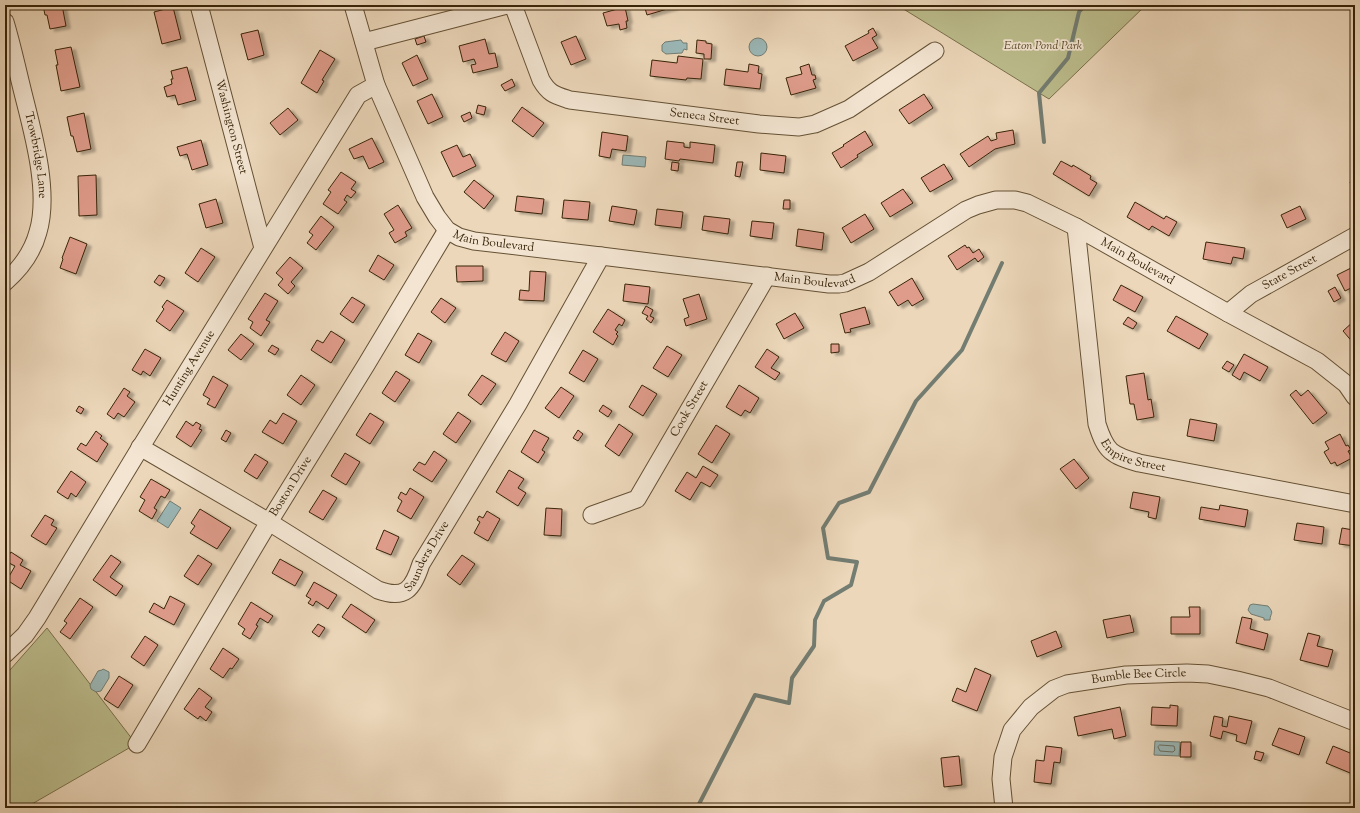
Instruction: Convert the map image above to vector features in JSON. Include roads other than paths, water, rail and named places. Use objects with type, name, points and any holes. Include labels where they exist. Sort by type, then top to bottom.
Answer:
[{"type":"street","name":"Washington Street","points":[[199,5],[263,248]]},
{"type":"street","name":"Main Boulevard","points":[[353,5],[376,85],[426,197],[437,217],[447,230],[459,237],[474,241],[828,284],[839,284],[845,283],[869,272],[966,210],[996,200],[1015,200],[1027,203],[1076,227],[1228,313],[1317,361],[1346,384],[1355,397]]},
{"type":"street","points":[[364,42],[508,5]]},
{"type":"street","name":"Seneca Street","points":[[513,5],[541,80],[547,90],[554,95],[570,100],[759,124],[799,127],[815,124],[849,109],[935,51]]},
{"type":"street","name":"Trowbridge Lane","points":[[5,282],[25,260],[33,246],[40,225],[42,213],[42,190],[36,145],[6,29]]},
{"type":"street","name":"Hunting Avenue","points":[[5,654],[25,635],[38,618],[140,447],[358,95],[376,85]]},
{"type":"street","name":"Empire Street","points":[[1076,227],[1097,424],[1102,439],[1109,449],[1120,458],[1139,463],[1355,504]]},
{"type":"street","name":"Boston Drive","points":[[137,744],[269,522],[447,230]]},
{"type":"street","name":"State Street","points":[[1228,313],[1251,294],[1355,236]]},
{"type":"street","name":"Saunders Drive","points":[[140,447],[269,522],[378,590],[388,594],[402,593],[416,580],[421,564],[518,404],[601,256]]},
{"type":"street","name":"Cook Street","points":[[592,515],[637,499],[766,276]]},
{"type":"street","name":"Bumble Bee Circle","points":[[1004,808],[1001,780],[1003,757],[1012,730],[1031,707],[1054,689],[1067,684],[1126,675],[1188,673],[1208,674],[1269,688],[1355,722]]},
{"type":"water","points":[[758,38],[764,41],[767,47],[764,53],[758,56],[752,53],[749,47],[752,41]]},
{"type":"water","points":[[681,40],[683,43],[687,43],[687,50],[684,49],[682,53],[666,54],[662,51],[662,45],[665,42]]},
{"type":"water","points":[[623,155],[646,157],[645,167],[622,165]]},
{"type":"water","points":[[170,501],[181,508],[168,528],[157,521]]},
{"type":"water","points":[[1250,605],[1268,606],[1272,612],[1270,620],[1264,620],[1264,618],[1251,614],[1248,610]]},
{"type":"water","points":[[103,669],[109,672],[109,678],[101,691],[96,692],[91,689],[90,685],[98,671]]},
{"type":"water","points":[[1155,741],[1180,742],[1179,756],[1154,755]]},
{"type":"waterway","points":[[1044,142],[1039,93],[1068,58],[1079,12],[1085,5]]},
{"type":"waterway","points":[[697,808],[755,695],[789,703],[792,678],[814,646],[815,620],[824,601],[851,585],[857,562],[828,558],[823,528],[839,503],[869,492],[916,401],[962,350],[1002,263]]},
{"type":"waterway","points":[[650,808],[653,805],[675,808]]},
{"type":"park label","name":"Eaton Pond Park","points":[[1043,46]]}]
